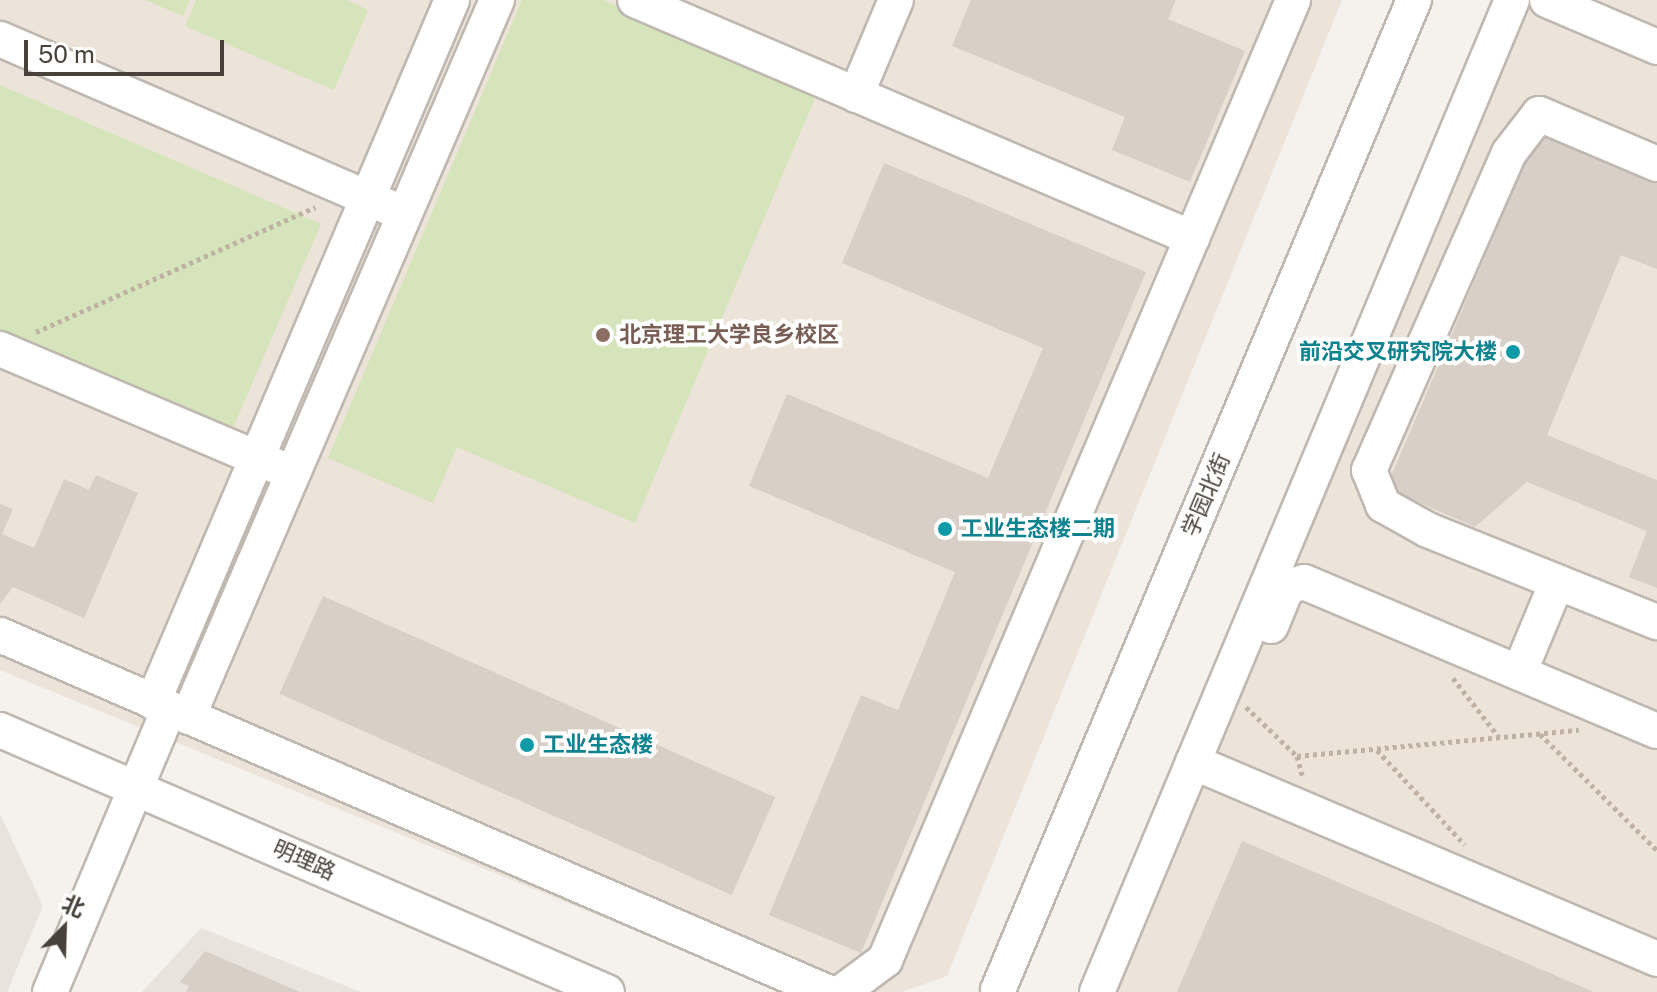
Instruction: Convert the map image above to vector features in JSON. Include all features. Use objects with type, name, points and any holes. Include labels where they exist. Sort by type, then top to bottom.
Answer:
[{"type":"street","points":[[50,992],[170,709],[257,458],[452,0]]},
{"type":"street","points":[[170,709],[293,474],[497,0]]},
{"type":"street","points":[[635,0],[1192,238]]},
{"type":"street","points":[[856,95],[896,0]]},
{"type":"street","points":[[842,992],[859,987],[885,960],[1293,0]]},
{"type":"street","name":"学园北街","points":[[998,990],[1414,0]]},
{"type":"street","points":[[1097,992],[1202,766],[1282,550],[1512,0]]},
{"type":"street","points":[[1547,0],[1657,47]]},
{"type":"street","points":[[0,39],[405,214]]},
{"type":"street","points":[[1657,164],[1539,114],[1509,153],[1369,470],[1383,505],[1557,582],[1657,622]]},
{"type":"street","points":[[1409,247],[1457,270]]},
{"type":"street","points":[[14,342],[293,474]]},
{"type":"street","points":[[1282,550],[1657,709]]},
{"type":"street","points":[[1202,766],[1239,701],[1287,587],[1304,582],[1657,731]]},
{"type":"street","points":[[1527,654],[1557,582]]},
{"type":"street","points":[[0,635],[827,992]]},
{"type":"street","name":"明理路","points":[[0,730],[607,992]]},
{"type":"street","points":[[1202,766],[1657,959]]},
{"type":"path","points":[[14,342],[316,207],[327,180]]},
{"type":"path","points":[[1443,665],[1499,738]]},
{"type":"path","points":[[1239,701],[1297,756],[1311,812]]},
{"type":"path","points":[[1297,756],[1583,730]]},
{"type":"path","points":[[1540,734],[1657,850]]},
{"type":"path","points":[[1376,749],[1473,853]]},
{"type":"shaded area","name":"北京理工大学良乡校区","points":[[0,0],[1342,0],[947,976],[902,992],[785,992],[0,670]]},
{"type":"shaded area","points":[[1494,0],[1657,0],[1657,992],[1083,992]]},
{"type":"shaded area","points":[[0,814],[43,906],[7,992],[0,992]]},
{"type":"shaded area","points":[[201,928],[361,992],[142,992]]},
{"type":"green space","points":[[145,0],[190,0],[183,16]]},
{"type":"green space","points":[[196,0],[346,0],[368,10],[334,90],[185,26]]},
{"type":"green space","points":[[522,0],[603,0],[818,91],[635,523],[457,447],[433,503],[328,458]]},
{"type":"green space","points":[[0,85],[321,224],[229,437],[0,337]]},
{"type":"building","points":[[971,0],[1176,0],[1168,19],[1245,51],[1190,182],[1112,150],[1125,117],[952,46]]},
{"type":"building","name":"前沿交叉研究院大楼","points":[[1539,130],[1657,179],[1657,269],[1621,255],[1547,435],[1657,480],[1657,588],[1629,577],[1647,531],[1527,482],[1475,527],[1386,488]]},
{"type":"building","name":"工业生态楼二期","points":[[884,163],[1146,272],[861,953],[769,915],[861,695],[898,710],[955,572],[749,486],[787,394],[988,478],[1043,348],[842,263]]},
{"type":"building","points":[[96,475],[138,493],[84,618],[13,587],[0,604],[0,504],[13,509],[2,534],[34,548],[64,479],[89,490]]},
{"type":"building","name":"工业生态楼","points":[[323,596],[775,797],[732,895],[279,694]]},
{"type":"building","points":[[1242,841],[1594,992],[1177,992]]},
{"type":"building","points":[[205,951],[300,992],[186,992],[189,986],[180,982]]},
{"type":"place","name":"北京理工大学良乡校区","points":[[603,335]]},
{"type":"place","name":"前沿交叉研究院大楼","points":[[1513,352]]},
{"type":"place","name":"工业生态楼二期","points":[[945,529]]},
{"type":"place","name":"工业生态楼","points":[[527,745]]}]
